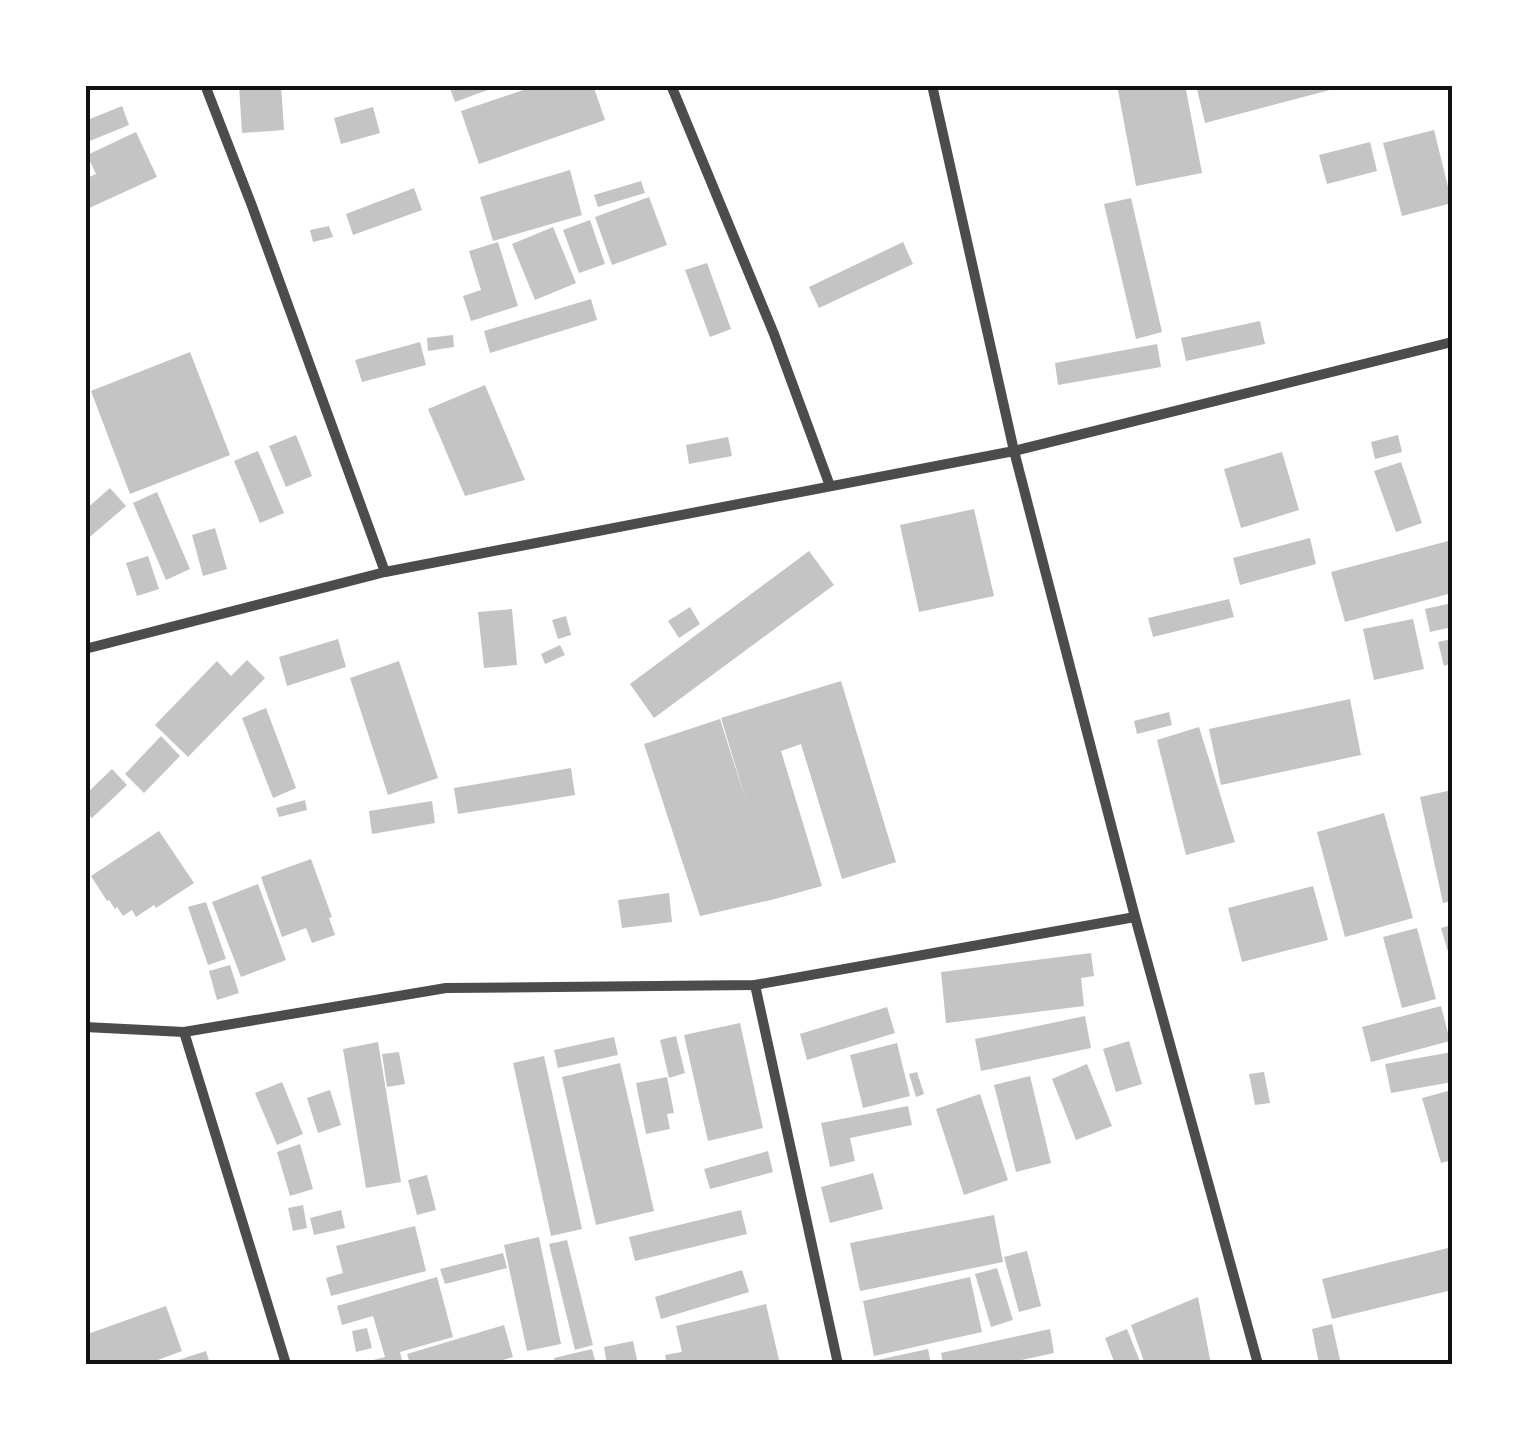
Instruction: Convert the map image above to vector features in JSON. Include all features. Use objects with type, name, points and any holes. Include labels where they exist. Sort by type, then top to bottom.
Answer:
[{"type":"street","points":[[206,85],[385,572]]},
{"type":"street","points":[[671,85],[774,334],[830,486]]},
{"type":"street","points":[[932,85],[1014,451],[1134,916],[1258,1364]]},
{"type":"street","points":[[85,650],[385,572],[1014,451],[1452,342]]},
{"type":"street","points":[[85,1027],[184,1032],[446,988],[755,984],[1134,916]]},
{"type":"street","points":[[755,984],[838,1364]]},
{"type":"street","points":[[184,1032],[286,1364]]},
{"type":"building","points":[[239,85],[281,85],[284,130],[242,133]]},
{"type":"building","points":[[538,85],[593,85],[605,120],[479,164],[461,111]]},
{"type":"building","points":[[1117,85],[1185,85],[1202,173],[1136,186]]},
{"type":"building","points":[[1196,85],[1345,85],[1345,86],[1205,123]]},
{"type":"building","points":[[449,86],[493,88],[455,102]]},
{"type":"building","points":[[122,106],[129,125],[85,143],[85,121]]},
{"type":"building","points":[[373,107],[380,133],[341,144],[334,118]]},
{"type":"building","points":[[1434,130],[1452,203],[1402,216],[1383,143]]},
{"type":"building","points":[[136,132],[157,177],[85,210],[85,179],[96,174],[87,155]]},
{"type":"building","points":[[1370,142],[1377,171],[1327,184],[1319,155]]},
{"type":"building","points":[[570,170],[582,215],[493,241],[480,197]]},
{"type":"building","points":[[641,181],[645,193],[598,207],[594,195]]},
{"type":"building","points":[[414,188],[422,210],[353,235],[346,214]]},
{"type":"building","points":[[649,197],[667,245],[612,265],[595,217]]},
{"type":"building","points":[[1131,198],[1162,332],[1136,339],[1104,204]]},
{"type":"building","points":[[590,220],[605,264],[579,273],[563,230]]},
{"type":"building","points":[[329,226],[333,237],[313,242],[310,230]]},
{"type":"building","points":[[553,227],[576,283],[535,300],[512,244]]},
{"type":"building","points":[[498,242],[518,306],[471,321],[463,296],[481,290],[469,251]]},
{"type":"building","points":[[903,242],[913,264],[819,308],[809,287]]},
{"type":"building","points":[[707,263],[731,329],[710,337],[685,270]]},
{"type":"building","points":[[591,299],[597,320],[490,353],[484,331]]},
{"type":"building","points":[[1260,321],[1265,344],[1186,361],[1181,338]]},
{"type":"building","points":[[453,335],[454,347],[428,351],[427,338]]},
{"type":"building","points":[[420,342],[426,365],[362,382],[355,360]]},
{"type":"building","points":[[1157,344],[1161,367],[1058,385],[1055,363]]},
{"type":"building","points":[[190,352],[230,455],[130,494],[91,391]]},
{"type":"building","points":[[485,385],[525,480],[465,496],[428,409]]},
{"type":"building","points":[[296,435],[312,476],[286,487],[269,446]]},
{"type":"building","points":[[1398,435],[1402,452],[1375,459],[1371,442]]},
{"type":"building","points":[[728,437],[732,456],[689,464],[686,445]]},
{"type":"building","points":[[258,451],[284,513],[260,523],[234,461]]},
{"type":"building","points":[[1282,452],[1299,510],[1241,528],[1224,469]]},
{"type":"building","points":[[1401,462],[1422,523],[1396,532],[1374,471]]},
{"type":"building","points":[[110,488],[126,506],[85,541],[85,510]]},
{"type":"building","points":[[157,492],[190,569],[166,580],[133,503]]},
{"type":"building","points":[[974,509],[994,596],[919,612],[900,525]]},
{"type":"building","points":[[215,528],[227,569],[203,576],[192,535]]},
{"type":"building","points":[[1310,538],[1316,564],[1240,585],[1233,558]]},
{"type":"building","points":[[1452,540],[1452,593],[1345,622],[1331,572]]},
{"type":"building","points":[[809,551],[834,585],[654,718],[630,684]]},
{"type":"building","points":[[148,556],[159,589],[137,596],[126,563]]},
{"type":"building","points":[[1229,599],[1234,617],[1153,637],[1148,618]]},
{"type":"building","points":[[1452,603],[1452,627],[1430,632],[1425,609]]},
{"type":"building","points":[[690,607],[700,624],[679,638],[668,621]]},
{"type":"building","points":[[512,609],[517,665],[484,668],[478,612]]},
{"type":"building","points":[[566,616],[571,635],[558,639],[552,620]]},
{"type":"building","points":[[1413,619],[1424,669],[1374,680],[1363,629]]},
{"type":"building","points":[[338,639],[346,667],[287,686],[279,657]]},
{"type":"building","points":[[1452,639],[1452,663],[1444,666],[1438,642]]},
{"type":"building","points":[[560,645],[565,655],[545,664],[541,654]]},
{"type":"building","points":[[247,660],[265,678],[188,757],[155,725],[217,661],[231,676]]},
{"type":"building","points":[[399,661],[438,778],[388,795],[350,678]]},
{"type":"building","points":[[841,681],[896,862],[842,879],[801,744],[781,751],[822,886],[700,916],[644,744],[720,719],[747,804],[721,718]]},
{"type":"building","points":[[1350,699],[1361,755],[1221,785],[1209,729]]},
{"type":"building","points":[[266,708],[296,788],[273,798],[242,718]]},
{"type":"building","points":[[1169,712],[1172,725],[1137,734],[1134,721]]},
{"type":"building","points":[[1199,727],[1235,842],[1186,855],[1157,740]]},
{"type":"building","points":[[161,736],[180,756],[144,793],[125,774]]},
{"type":"building","points":[[571,768],[575,795],[458,814],[454,788]]},
{"type":"building","points":[[112,769],[127,785],[92,818],[85,811],[85,795]]},
{"type":"building","points":[[1452,790],[1452,901],[1443,903],[1420,797]]},
{"type":"building","points":[[305,800],[307,810],[279,817],[276,808]]},
{"type":"building","points":[[432,801],[435,823],[372,834],[369,811]]},
{"type":"building","points":[[1384,813],[1413,918],[1345,937],[1317,832]]},
{"type":"building","points":[[159,831],[194,883],[156,908],[154,905],[136,917],[132,910],[123,916],[107,901],[91,876]]},
{"type":"building","points":[[311,859],[335,935],[312,943],[306,928],[282,937],[261,877]]},
{"type":"building","points":[[258,884],[286,960],[241,977],[212,902]]},
{"type":"building","points":[[1313,886],[1328,940],[1242,962],[1228,908]]},
{"type":"building","points":[[669,893],[672,922],[622,928],[618,900]]},
{"type":"building","points":[[206,902],[226,959],[208,965],[188,907]]},
{"type":"building","points":[[1452,925],[1452,962],[1451,962],[1441,928]]},
{"type":"building","points":[[1417,928],[1436,999],[1402,1008],[1383,937]]},
{"type":"building","points":[[1091,953],[1094,976],[1081,978],[1084,1006],[946,1023],[941,972]]},
{"type":"building","points":[[230,965],[239,993],[217,1000],[209,971]]},
{"type":"building","points":[[1441,1006],[1450,1041],[1371,1062],[1362,1027]]},
{"type":"building","points":[[887,1007],[895,1033],[807,1060],[800,1034]]},
{"type":"building","points":[[1085,1016],[1091,1048],[981,1071],[975,1039]]},
{"type":"building","points":[[740,1023],[763,1128],[708,1141],[684,1035]]},
{"type":"building","points":[[676,1036],[685,1073],[669,1078],[660,1040]]},
{"type":"building","points":[[614,1037],[618,1055],[558,1068],[554,1050]]},
{"type":"building","points":[[1129,1041],[1142,1084],[1116,1092],[1103,1049]]},
{"type":"building","points":[[378,1042],[401,1182],[366,1188],[343,1049]]},
{"type":"building","points":[[897,1043],[910,1096],[863,1108],[850,1055]]},
{"type":"building","points":[[399,1052],[405,1084],[387,1087],[382,1054]]},
{"type":"building","points":[[1452,1052],[1452,1082],[1391,1093],[1385,1064]]},
{"type":"building","points":[[544,1056],[582,1229],[551,1236],[513,1063]]},
{"type":"building","points":[[620,1063],[654,1211],[596,1225],[562,1077]]},
{"type":"building","points":[[1087,1064],[1112,1126],[1076,1140],[1052,1079]]},
{"type":"building","points":[[917,1072],[924,1094],[916,1097],[909,1074]]},
{"type":"building","points":[[1264,1072],[1270,1103],[1255,1105],[1249,1074]]},
{"type":"building","points":[[1030,1076],[1051,1163],[1016,1172],[994,1085]]},
{"type":"building","points":[[667,1077],[674,1113],[667,1114],[670,1129],[646,1134],[636,1083]]},
{"type":"building","points":[[282,1082],[303,1134],[277,1145],[255,1093]]},
{"type":"building","points":[[330,1090],[341,1125],[318,1133],[307,1098]]},
{"type":"building","points":[[1452,1090],[1452,1160],[1441,1163],[1422,1098]]},
{"type":"building","points":[[980,1094],[1008,1180],[964,1195],[936,1109]]},
{"type":"building","points":[[908,1106],[912,1125],[850,1138],[855,1161],[830,1167],[821,1123]]},
{"type":"building","points":[[300,1144],[313,1189],[290,1196],[277,1152]]},
{"type":"building","points":[[768,1151],[773,1172],[710,1189],[704,1169]]},
{"type":"building","points":[[873,1173],[883,1209],[830,1223],[821,1187]]},
{"type":"building","points":[[427,1175],[436,1210],[417,1215],[408,1180]]},
{"type":"building","points":[[303,1205],[307,1228],[293,1231],[288,1208]]},
{"type":"building","points":[[341,1210],[345,1228],[314,1235],[310,1218]]},
{"type":"building","points":[[741,1210],[747,1234],[635,1261],[629,1237]]},
{"type":"building","points":[[994,1215],[1003,1262],[860,1291],[850,1243]]},
{"type":"building","points":[[415,1226],[426,1271],[331,1296],[326,1278],[343,1273],[336,1246]]},
{"type":"building","points":[[539,1237],[561,1344],[527,1351],[504,1245]]},
{"type":"building","points":[[567,1240],[593,1345],[575,1350],[549,1244]]},
{"type":"building","points":[[1452,1247],[1452,1290],[1332,1319],[1322,1279]]},
{"type":"building","points":[[1027,1251],[1041,1306],[1019,1312],[1004,1257]]},
{"type":"building","points":[[503,1253],[507,1268],[445,1284],[440,1269]]},
{"type":"building","points":[[997,1268],[1013,1320],[991,1327],[975,1274]]},
{"type":"building","points":[[742,1270],[749,1292],[661,1319],[655,1297]]},
{"type":"building","points":[[437,1277],[453,1337],[400,1352],[403,1364],[358,1364],[385,1357],[373,1316],[342,1325],[337,1306]]},
{"type":"building","points":[[970,1277],[982,1332],[874,1356],[863,1301]]},
{"type":"building","points":[[1198,1297],[1211,1364],[1145,1364],[1131,1325]]},
{"type":"building","points":[[766,1304],[780,1364],[667,1364],[665,1355],[682,1352],[676,1326]]},
{"type":"building","points":[[166,1306],[182,1351],[147,1364],[85,1364],[85,1335]]},
{"type":"building","points":[[1332,1324],[1341,1364],[1319,1364],[1312,1329]]},
{"type":"building","points":[[504,1325],[513,1357],[489,1364],[410,1364],[407,1354]]},
{"type":"building","points":[[367,1328],[372,1348],[356,1352],[352,1331]]},
{"type":"building","points":[[1050,1329],[1054,1353],[1003,1364],[943,1364],[941,1353]]},
{"type":"building","points":[[1127,1329],[1141,1364],[1115,1364],[1105,1338]]},
{"type":"building","points":[[633,1341],[638,1364],[607,1364],[604,1347]]},
{"type":"building","points":[[592,1349],[596,1364],[556,1364],[554,1358]]},
{"type":"building","points":[[928,1349],[931,1364],[868,1362]]},
{"type":"building","points":[[206,1351],[210,1364],[169,1364],[169,1363]]}]
